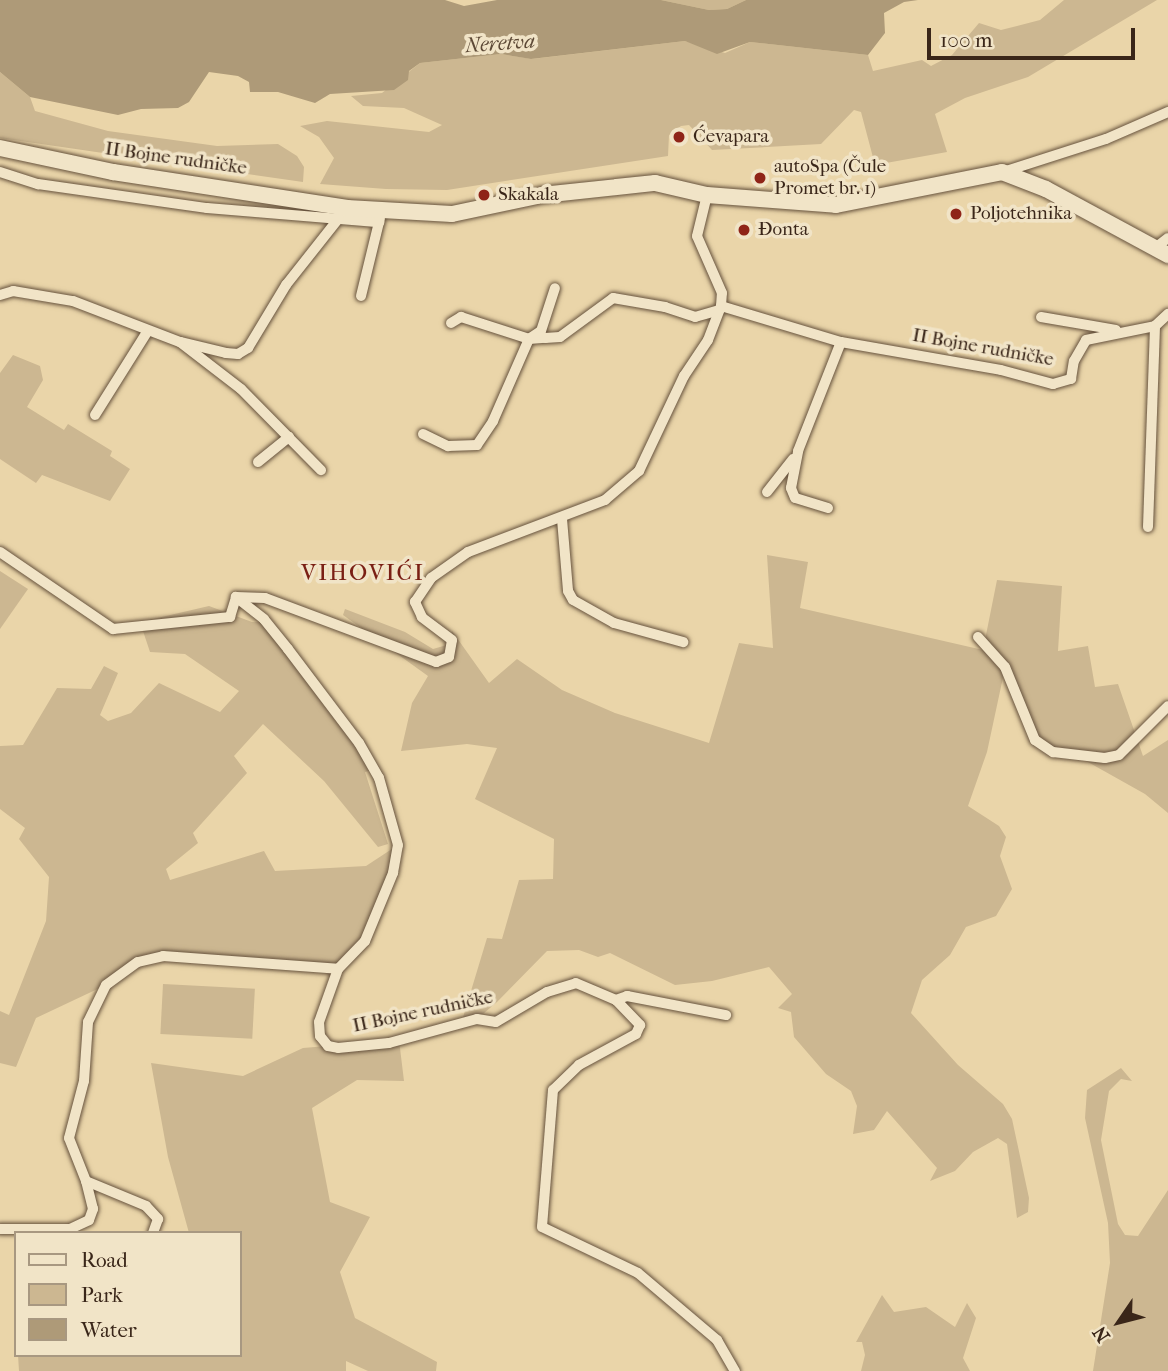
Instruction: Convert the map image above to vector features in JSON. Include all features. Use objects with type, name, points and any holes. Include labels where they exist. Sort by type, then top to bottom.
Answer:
[{"type":"street","points":[[1002,172],[1106,139],[1168,112]]},
{"type":"street","name":"II Bojne rudničke","points":[[0,148],[113,172],[347,208],[380,216],[452,214],[615,184],[654,183],[707,195],[836,205],[1002,172]]},
{"type":"street","points":[[0,172],[38,184],[336,221],[380,216],[360,296]]},
{"type":"street","points":[[1002,172],[1046,189],[1164,247]]},
{"type":"street","points":[[0,552],[113,629],[230,617],[236,597],[265,598],[436,662],[449,657],[452,640],[422,617],[415,602],[419,590],[468,552],[562,519],[605,500],[639,471],[684,376],[708,340],[720,308],[722,293],[697,236],[707,195]]},
{"type":"street","points":[[0,295],[13,291],[73,301],[102,309],[147,332],[238,354],[248,348],[286,285],[347,208]]},
{"type":"street","points":[[423,434],[448,446],[477,445],[493,421],[529,339],[541,331],[555,288]]},
{"type":"street","name":"II Bojne rudničke","points":[[451,323],[461,317],[529,339],[560,337],[613,298],[665,307],[695,317],[720,308],[841,342],[1001,370],[1053,384],[1071,379],[1074,361],[1086,340],[1119,330],[1155,326]]},
{"type":"street","points":[[1148,527],[1155,326],[1168,314]]},
{"type":"street","points":[[1041,317],[1119,330]]},
{"type":"street","points":[[95,415],[147,332]]},
{"type":"street","points":[[180,342],[241,388],[321,470]]},
{"type":"street","points":[[828,508],[795,498],[791,488],[798,451],[841,342]]},
{"type":"street","points":[[258,462],[289,437]]},
{"type":"street","points":[[767,492],[798,451]]},
{"type":"street","points":[[562,519],[568,591],[573,600],[614,624],[683,642]]},
{"type":"street","name":"II Bojne rudničke","points":[[236,597],[264,619],[359,743],[387,797],[398,845],[393,873],[365,941],[338,969],[319,1022],[320,1036],[338,1048],[389,1042],[477,1019],[496,1022],[547,992],[576,983],[616,1000],[640,1025],[636,1034],[579,1065],[553,1090],[542,1227],[638,1273],[717,1340],[735,1371]]},
{"type":"street","points":[[978,637],[1005,667],[1035,740],[1053,752],[1105,758],[1119,755],[1168,706]]},
{"type":"street","points":[[0,1229],[46,1231],[83,1224],[93,1209],[86,1181],[69,1138],[84,1082],[88,1022],[106,985],[138,962],[163,956],[338,969]]},
{"type":"street","points":[[616,1000],[627,996],[726,1015]]},
{"type":"street","points":[[86,1181],[146,1206],[158,1219],[154,1231]]},
{"type":"green space","points":[[661,0],[746,0],[727,9],[709,10]]},
{"type":"green space","points":[[1064,0],[1157,0],[1028,77],[965,98],[935,114],[947,152],[875,165],[861,112],[854,110],[821,144],[712,150],[689,125],[681,126],[669,135],[668,156],[447,190],[386,189],[320,184],[334,158],[319,137],[300,126],[327,121],[429,132],[442,125],[404,108],[363,106],[351,96],[382,93],[420,63],[501,54],[532,59],[685,41],[725,53],[750,42],[868,55],[873,71],[922,60],[931,66],[952,55],[979,23],[1001,30],[1040,20]]},
{"type":"green space","points":[[0,72],[30,97],[35,111],[108,131],[217,146],[278,144],[297,156],[304,167],[303,182],[0,138]]},
{"type":"green space","points":[[13,355],[40,366],[43,380],[27,407],[64,430],[68,424],[112,451],[110,456],[130,469],[110,501],[42,475],[36,483],[0,459],[0,373]]},
{"type":"green space","points":[[767,555],[808,562],[800,608],[983,650],[997,580],[1062,586],[1058,651],[1088,646],[1095,687],[1118,684],[1143,756],[1168,740],[1168,813],[1145,794],[1079,757],[1035,740],[1005,668],[987,752],[968,806],[999,826],[1006,837],[1000,856],[1012,889],[996,916],[966,927],[950,955],[922,980],[911,1013],[958,1065],[1003,1104],[1012,1119],[1029,1198],[1028,1212],[1017,1218],[1007,1144],[998,1138],[973,1152],[955,1171],[930,1181],[937,1168],[887,1111],[874,1130],[853,1134],[857,1106],[851,1091],[826,1074],[794,1037],[791,1012],[778,1008],[792,994],[769,967],[712,981],[675,985],[610,953],[598,957],[579,950],[547,951],[477,1019],[461,1024],[487,938],[502,939],[519,880],[553,879],[554,839],[475,799],[497,748],[467,744],[401,751],[412,703],[428,676],[343,615],[345,609],[405,632],[433,649],[447,645],[452,631],[489,683],[517,659],[562,690],[615,713],[709,743],[739,643],[773,648]]},
{"type":"green space","points":[[0,571],[28,589],[0,629]]},
{"type":"green space","points":[[209,606],[252,622],[274,623],[376,769],[365,772],[388,844],[378,847],[324,781],[263,724],[234,756],[247,773],[193,833],[198,843],[166,869],[170,880],[264,851],[275,871],[366,866],[398,845],[366,947],[341,966],[148,958],[106,985],[36,1018],[16,1067],[0,1063],[0,1011],[9,1015],[46,921],[49,877],[19,839],[25,828],[0,809],[0,746],[23,745],[57,688],[91,689],[104,666],[118,673],[100,715],[108,721],[131,713],[159,683],[220,712],[239,691],[185,654],[150,652],[140,622]]},
{"type":"green space","points":[[163,984],[255,989],[252,1039],[160,1034]]},
{"type":"green space","points":[[399,1040],[404,1081],[357,1080],[312,1108],[330,1202],[370,1217],[340,1272],[355,1318],[437,1362],[436,1371],[368,1371],[346,1361],[346,1371],[19,1371],[18,1357],[242,1357],[242,1231],[188,1231],[168,1157],[151,1063],[243,1076],[303,1048]]},
{"type":"green space","points":[[1121,1068],[1132,1081],[1121,1079],[1109,1091],[1101,1140],[1118,1224],[1125,1235],[1138,1236],[1168,1190],[1168,1371],[1093,1371],[1110,1263],[1108,1223],[1085,1118],[1087,1090]]},
{"type":"green space","points":[[882,1295],[894,1312],[926,1307],[955,1327],[967,1303],[976,1318],[963,1358],[970,1371],[861,1371],[865,1355],[862,1342],[856,1342]]},
{"type":"water","name":"Neretva","points":[[0,0],[445,0],[464,6],[497,0],[661,0],[709,10],[727,9],[746,0],[918,0],[904,2],[884,13],[885,33],[868,55],[750,42],[717,54],[685,41],[531,59],[501,54],[420,63],[409,71],[408,80],[394,90],[330,94],[315,103],[278,92],[250,92],[249,82],[238,76],[209,72],[189,102],[178,108],[141,109],[118,115],[30,97],[0,72]]},
{"type":"place","name":"Ćevapara","points":[[679,137]]},
{"type":"place","name":"autoSpa (Čule Promet br. 1)","points":[[760,178]]},
{"type":"place","name":"Skakala","points":[[484,195]]},
{"type":"place","name":"Poljotehnika","points":[[956,214]]},
{"type":"place","name":"Đonta","points":[[744,230]]},
{"type":"district","name":"VIHOVIĆI","points":[[363,573]]}]
